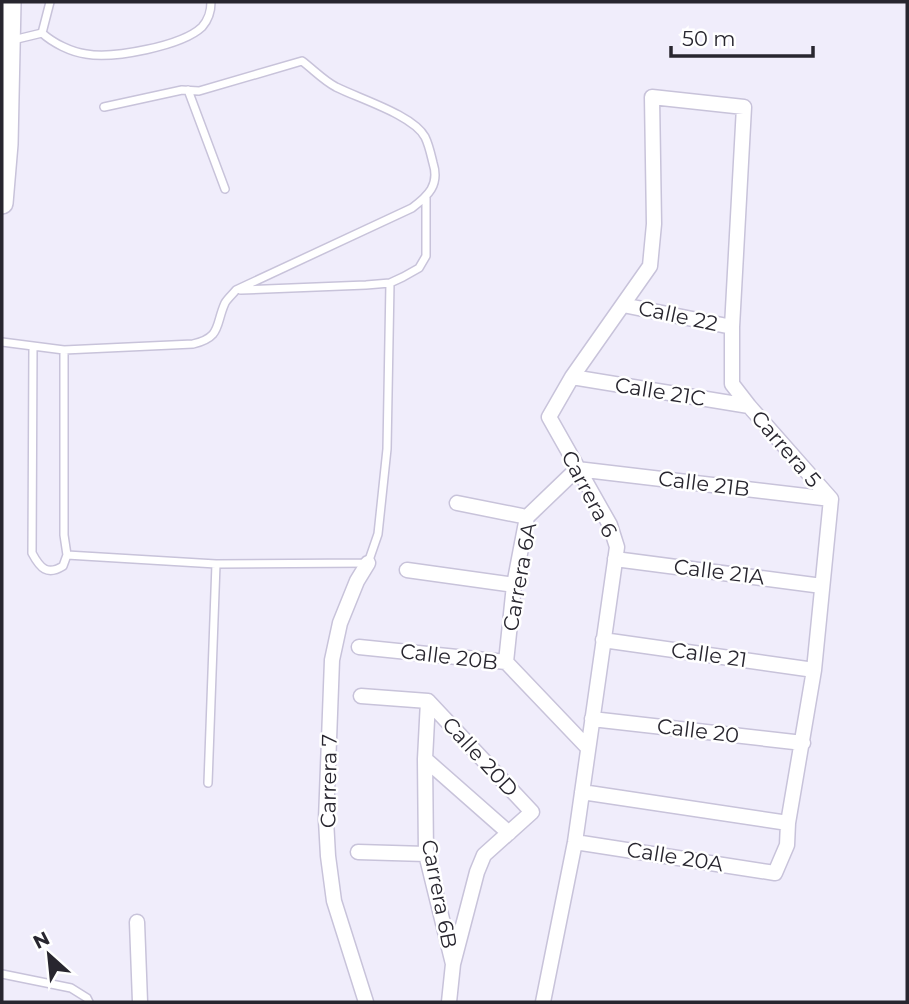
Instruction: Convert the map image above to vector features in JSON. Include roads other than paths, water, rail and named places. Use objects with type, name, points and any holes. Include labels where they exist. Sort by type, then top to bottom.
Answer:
[{"type":"main road","points":[[2,203],[8,18]]},
{"type":"street","name":"Carrera 6","points":[[543,1002],[575,842],[617,547],[610,525],[549,417],[572,377],[650,267],[654,224],[652,97],[744,107]]},
{"type":"street","name":"Carrera 5","points":[[744,107],[732,327],[732,384],[748,406],[831,499],[814,670],[788,823],[787,845],[775,873]]},
{"type":"street","name":"Calle 22","points":[[623,305],[732,327]]},
{"type":"street","name":"Calle 21C","points":[[572,377],[748,406]]},
{"type":"street","name":"Calle 21B","points":[[577,469],[831,499]]},
{"type":"street","name":"Carrera 6A","points":[[506,662],[514,585],[527,517],[577,469]]},
{"type":"street","points":[[457,503],[527,517]]},
{"type":"street","name":"Calle 21A","points":[[615,559],[822,586]]},
{"type":"street","name":"Carrera 7","points":[[366,1002],[334,901],[326,820],[332,660],[340,623],[357,581],[368,563]]},
{"type":"street","points":[[407,570],[514,585]]},
{"type":"street","name":"Calle 21","points":[[603,640],[814,670]]},
{"type":"street","name":"Calle 20B","points":[[359,647],[506,662],[588,748]]},
{"type":"street","points":[[361,696],[428,701]]},
{"type":"street","name":"Carrera 6B","points":[[428,701],[425,759],[426,854],[453,964],[449,1002]]},
{"type":"street","name":"Calle 20D","points":[[428,701],[532,813],[509,833]]},
{"type":"street","name":"Calle 20","points":[[592,719],[803,743]]},
{"type":"street","points":[[425,759],[509,833],[484,855],[453,964]]},
{"type":"street","points":[[582,792],[788,823]]},
{"type":"street","name":"Calle 20A","points":[[575,842],[775,873]]},
{"type":"street","points":[[358,852],[426,854]]},
{"type":"street","points":[[138,922],[140,1002]]},
{"type":"lane","points":[[42,33],[50,2]]},
{"type":"lane","points":[[8,18],[84,54],[98,55],[132,52],[173,43],[187,37],[200,29],[208,19],[211,2]]},
{"type":"lane","points":[[2,342],[64,350],[192,344],[204,341],[216,329],[226,301],[236,290],[412,208],[426,198],[434,185],[435,169],[426,138],[417,126],[336,87],[302,61],[199,91],[182,90],[104,107]]},
{"type":"lane","points":[[188,90],[225,189]]},
{"type":"lane","points":[[236,290],[390,283],[419,268],[426,256],[426,198]]},
{"type":"lane","points":[[67,555],[216,564],[368,563],[378,534],[387,449],[390,283]]},
{"type":"lane","points":[[33,346],[32,553],[38,565],[48,570],[63,566],[67,555],[64,535],[64,350]]},
{"type":"lane","points":[[208,783],[216,564]]},
{"type":"lane","points":[[2,974],[71,988],[89,1002]]}]
